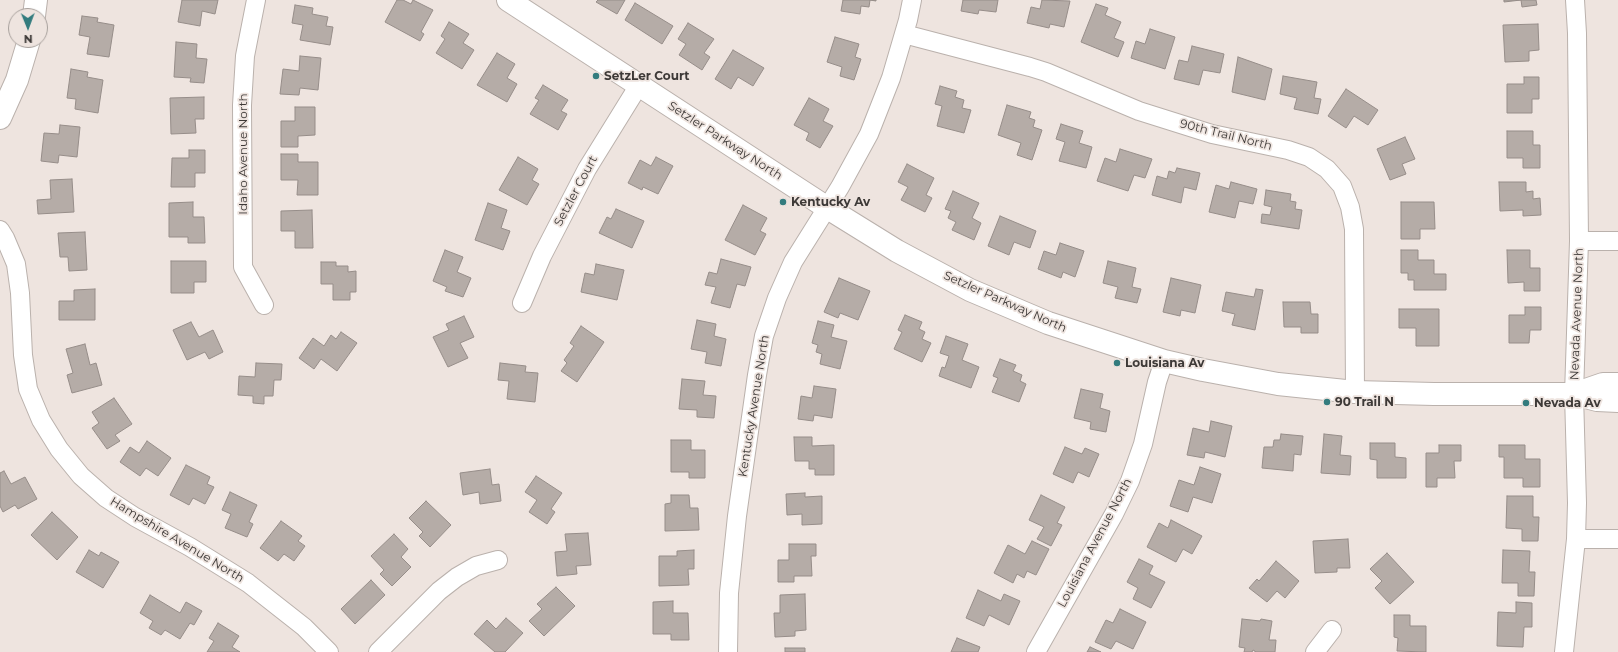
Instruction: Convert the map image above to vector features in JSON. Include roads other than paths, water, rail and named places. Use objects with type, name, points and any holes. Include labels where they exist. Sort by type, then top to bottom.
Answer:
[{"type":"street","name":"Idaho Avenue North","points":[[256,0],[245,56],[242,105],[244,267],[264,305]]},
{"type":"street","name":"Setzler Parkway North","points":[[508,0],[826,207],[897,251],[970,290],[1048,323],[1164,361],[1278,384],[1355,392],[1434,394],[1574,394],[1597,400],[1618,401]]},
{"type":"street","name":"Kentucky Avenue North","points":[[728,652],[729,593],[736,524],[764,336],[777,298],[793,262],[840,186],[869,134],[891,78],[912,0]]},
{"type":"street","name":"Nevada Avenue North","points":[[1564,652],[1576,539],[1577,503],[1574,394],[1579,241],[1577,33],[1575,0]]},
{"type":"street","name":"90th Trail North","points":[[904,34],[1046,72],[1139,111],[1212,134],[1288,150],[1308,157],[1327,169],[1342,186],[1350,206],[1354,229],[1355,392]]},
{"type":"street","points":[[0,118],[17,80],[27,48]]},
{"type":"street","name":"Setzler Court","points":[[522,302],[542,256],[587,169],[639,85]]},
{"type":"street","name":"Hampshire Avenue North","points":[[0,230],[16,264],[20,293],[23,355],[28,389],[41,420],[59,449],[81,476],[106,498],[135,517],[190,547],[248,583],[304,627],[329,652]]},
{"type":"street","points":[[1579,241],[1618,241]]},
{"type":"street","name":"Louisiana Avenue North","points":[[1036,652],[1114,514],[1130,481],[1143,444],[1157,382],[1164,361]]},
{"type":"street","name":"Setzler Parkway North","points":[[1574,394],[1603,384],[1618,384]]},
{"type":"street","points":[[1576,539],[1618,539]]},
{"type":"street","points":[[378,652],[439,591],[457,577],[476,566],[498,560]]},
{"type":"street","points":[[1315,652],[1332,630]]},
{"type":"place","name":"SetzLer Court","points":[[596,76]]},
{"type":"place","name":"Kentucky Av","points":[[783,202]]},
{"type":"place","name":"Louisiana Av","points":[[1117,363]]},
{"type":"place","name":"90 Trail N","points":[[1327,402]]},
{"type":"place","name":"Nevada Av","points":[[1526,403]]}]
